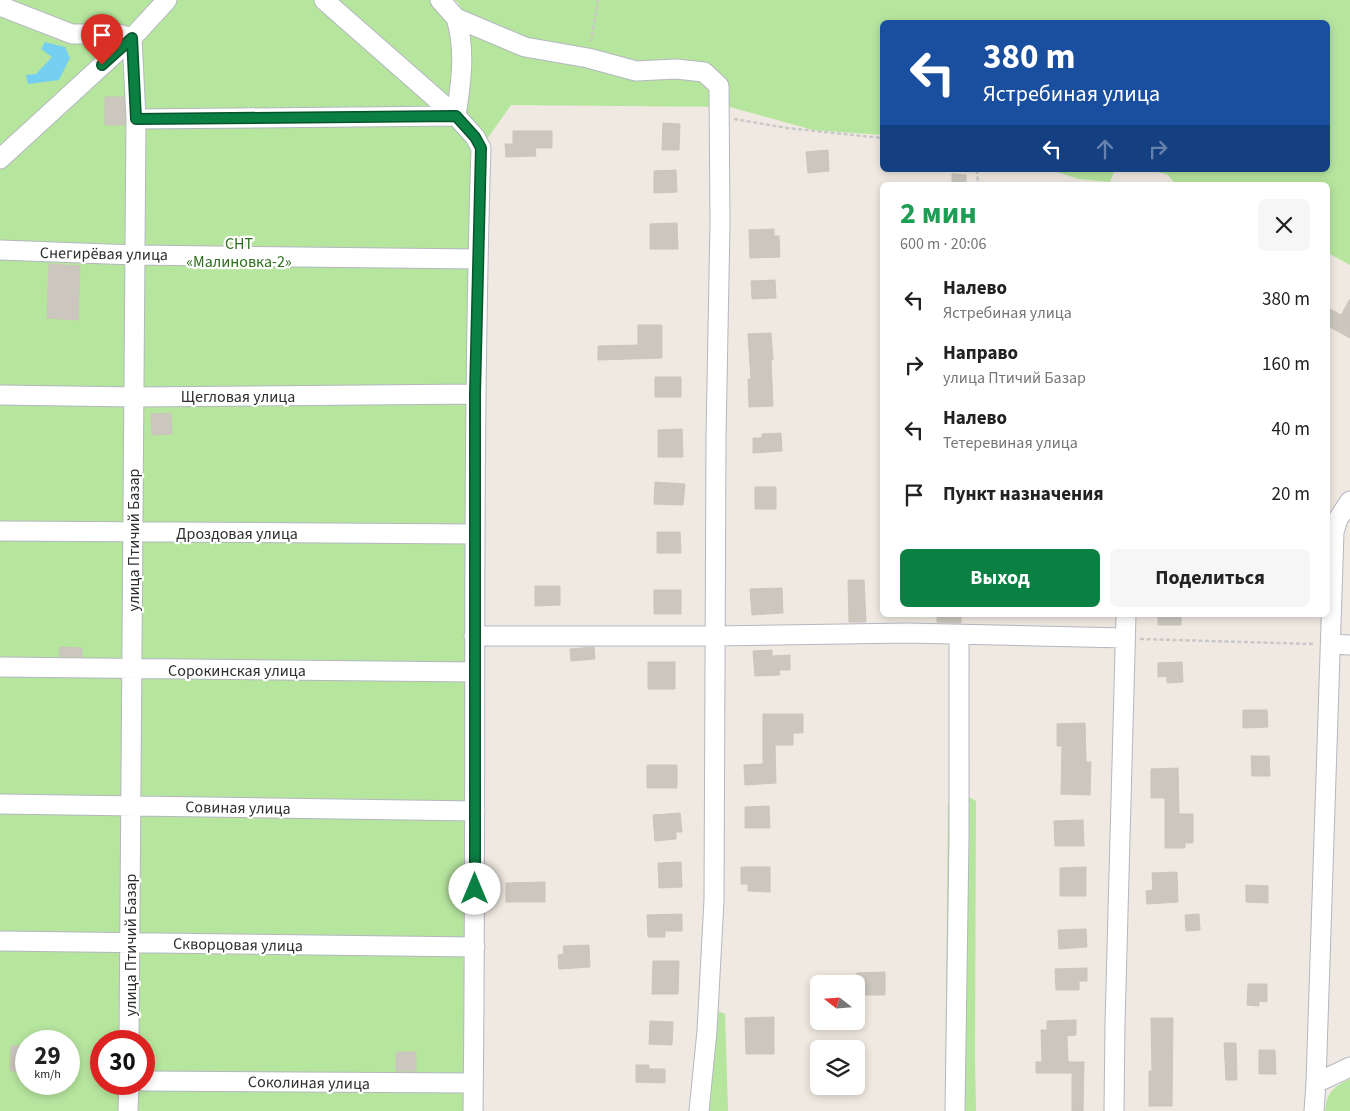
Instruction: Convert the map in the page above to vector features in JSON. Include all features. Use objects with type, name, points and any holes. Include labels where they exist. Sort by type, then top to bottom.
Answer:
[{"type":"street","points":[[0,159],[132,38],[167,0]]},
{"type":"street","points":[[324,0],[456,116],[475,137],[481,148],[475,394],[476,947],[473,1111]]},
{"type":"street","points":[[440,0],[456,18],[525,47],[588,58],[636,71],[676,69],[704,72],[719,86],[720,233],[716,438],[714,900],[707,1031],[699,1111]]},
{"type":"street","points":[[0,6],[72,34],[119,34],[132,38]]},
{"type":"street","points":[[456,18],[460,32],[462,56],[456,116]]},
{"type":"street","name":"улица Птичий Базар","points":[[129,1030],[136,119],[132,38]]},
{"type":"street","points":[[136,119],[456,116]]},
{"type":"street","name":"Снегирёвая улица","points":[[0,250],[478,259]]},
{"type":"street","name":"Щегловая улица","points":[[0,395],[134,397],[475,394]]},
{"type":"street","points":[[1314,1111],[1334,532],[1338,519],[1350,502]]},
{"type":"street","name":"Дроздовая улица","points":[[0,530],[474,534]]},
{"type":"street","points":[[1114,1111],[1126,617]]},
{"type":"street","points":[[474,636],[715,636],[908,633],[1125,638]]},
{"type":"street","points":[[955,1111],[959,838],[959,634]]},
{"type":"street","points":[[1331,644],[1350,645]]},
{"type":"street","name":"Сорокинская улица","points":[[0,667],[475,672]]},
{"type":"street","name":"Совиная улица","points":[[0,804],[475,811]]},
{"type":"street","name":"Скворцовая улица","points":[[0,941],[476,947]]},
{"type":"street","points":[[1316,1083],[1350,1067]]},
{"type":"street","name":"Соколиная улица","points":[[155,1080],[474,1084]]},
{"type":"street","points":[[128,1095],[128,1111]]},
{"type":"path","points":[[588,58],[598,0]]},
{"type":"path","points":[[720,118],[787,128],[880,138]]},
{"type":"path","points":[[1125,638],[1331,644]]},
{"type":"green space","name":"СНТ «Малиновка-2»","points":[[0,0],[324,0],[475,137],[473,1111],[0,1111]]},
{"type":"green space","points":[[329,0],[436,0],[454,32],[453,109]]},
{"type":"green space","points":[[454,0],[1350,0],[1350,265],[1330,254],[1330,182],[1174,182],[1168,175],[1158,172],[1330,172],[1330,20],[880,20],[880,135],[813,130],[730,107],[511,105],[487,139],[469,120],[464,106],[467,49],[459,4]]},
{"type":"green space","points":[[1056,172],[1114,172],[1110,182],[1079,179]]},
{"type":"green space","points":[[954,796],[967,796],[976,801],[976,1111],[945,1111],[948,803]]},
{"type":"green space","points":[[718,1011],[725,1014],[728,1111],[707,1111],[712,1015]]},
{"type":"green space","points":[[1350,1079],[1350,1111],[1325,1111],[1327,1099],[1332,1091]]},
{"type":"water","points":[[45,42],[65,47],[70,58],[59,80],[28,84],[26,75],[36,74],[52,57],[41,49]]},
{"type":"building","points":[[105,97],[124,97],[125,125],[105,125]]},
{"type":"building","points":[[663,123],[680,124],[679,150],[662,150]]},
{"type":"building","points":[[513,131],[552,131],[552,148],[535,148],[536,156],[506,157],[505,144],[513,144]]},
{"type":"building","points":[[828,150],[829,171],[808,173],[806,152]]},
{"type":"building","points":[[676,170],[677,192],[654,193],[654,171]]},
{"type":"building","points":[[952,174],[966,175],[966,182],[952,182]]},
{"type":"building","points":[[677,223],[678,249],[650,249],[650,224]]},
{"type":"building","points":[[774,229],[774,236],[779,236],[780,257],[750,258],[749,230]]},
{"type":"building","points":[[49,264],[80,266],[78,320],[47,318]]},
{"type":"building","points":[[775,280],[776,298],[752,299],[751,281]]},
{"type":"building","points":[[1350,299],[1350,338],[1330,327],[1330,309],[1341,315]]},
{"type":"building","points":[[638,325],[662,325],[662,358],[598,360],[598,346],[638,345]]},
{"type":"building","points":[[771,333],[773,406],[749,407],[748,379],[751,379],[748,334]]},
{"type":"building","points":[[655,377],[681,377],[681,397],[655,397]]},
{"type":"building","points":[[171,413],[172,434],[152,435],[151,414]]},
{"type":"building","points":[[682,429],[683,457],[658,457],[658,430]]},
{"type":"building","points":[[781,433],[782,451],[753,453],[753,438],[762,438],[762,434]]},
{"type":"building","points":[[655,482],[685,484],[683,505],[654,504]]},
{"type":"building","points":[[755,487],[776,487],[776,509],[755,509]]},
{"type":"building","points":[[657,532],[680,532],[681,553],[657,553]]},
{"type":"building","points":[[848,580],[864,580],[866,622],[849,622]]},
{"type":"building","points":[[535,586],[560,586],[560,605],[535,606]]},
{"type":"building","points":[[782,588],[783,613],[752,615],[750,589]]},
{"type":"building","points":[[654,590],[681,590],[681,614],[654,614]]},
{"type":"building","points":[[937,617],[961,617],[961,623],[937,622]]},
{"type":"building","points":[[1158,617],[1181,617],[1181,625],[1158,625]]},
{"type":"building","points":[[60,647],[82,648],[82,657],[59,656]]},
{"type":"building","points":[[594,647],[595,659],[571,661],[570,649]]},
{"type":"building","points":[[772,650],[772,656],[790,655],[790,670],[779,670],[780,675],[755,676],[753,651]]},
{"type":"building","points":[[648,662],[675,662],[675,689],[648,689]]},
{"type":"building","points":[[1182,662],[1183,682],[1167,683],[1167,676],[1158,677],[1158,663]]},
{"type":"building","points":[[1243,710],[1267,710],[1268,727],[1243,728]]},
{"type":"building","points":[[763,714],[803,714],[803,733],[793,733],[793,745],[775,745],[776,783],[745,785],[744,765],[763,764]]},
{"type":"building","points":[[1085,723],[1086,762],[1091,762],[1090,795],[1061,794],[1062,746],[1057,746],[1057,724]]},
{"type":"building","points":[[1251,756],[1269,756],[1270,776],[1252,776]]},
{"type":"building","points":[[647,765],[677,765],[677,788],[647,788]]},
{"type":"building","points":[[1178,768],[1179,814],[1193,814],[1193,843],[1185,843],[1185,848],[1165,848],[1165,798],[1151,798],[1151,769]]},
{"type":"building","points":[[769,806],[770,828],[745,828],[745,807]]},
{"type":"building","points":[[680,813],[682,832],[676,832],[676,839],[655,841],[653,815]]},
{"type":"building","points":[[1083,820],[1084,846],[1055,846],[1054,821]]},
{"type":"building","points":[[681,862],[682,887],[659,888],[658,863]]},
{"type":"building","points":[[741,867],[770,867],[770,892],[748,891],[748,884],[741,884]]},
{"type":"building","points":[[1086,867],[1086,896],[1060,896],[1060,868]]},
{"type":"building","points":[[1177,872],[1178,902],[1147,904],[1146,891],[1153,890],[1152,873]]},
{"type":"building","points":[[545,882],[545,902],[506,902],[506,883]]},
{"type":"building","points":[[1246,885],[1268,886],[1268,903],[1246,902]]},
{"type":"building","points":[[682,914],[682,931],[665,931],[665,937],[648,937],[647,915]]},
{"type":"building","points":[[1199,914],[1200,930],[1186,931],[1185,915]]},
{"type":"building","points":[[1086,929],[1087,947],[1059,949],[1058,930]]},
{"type":"building","points":[[589,945],[590,967],[559,969],[558,955],[564,954],[563,946]]},
{"type":"building","points":[[653,961],[679,961],[678,994],[652,994]]},
{"type":"building","points":[[1087,968],[1087,981],[1079,981],[1079,990],[1056,990],[1055,969]]},
{"type":"building","points":[[885,972],[885,995],[865,995],[865,975],[857,975],[857,973]]},
{"type":"building","points":[[1248,984],[1267,984],[1267,1002],[1259,1001],[1259,1006],[1247,1005]]},
{"type":"building","points":[[774,1017],[774,1054],[746,1054],[745,1018]]},
{"type":"building","points":[[1151,1018],[1173,1018],[1172,1106],[1149,1106],[1149,1071],[1152,1071]]},
{"type":"building","points":[[1076,1020],[1076,1035],[1067,1036],[1068,1062],[1084,1062],[1083,1111],[1072,1111],[1072,1073],[1036,1073],[1036,1062],[1042,1062],[1041,1030],[1047,1030],[1047,1021]]},
{"type":"building","points":[[650,1021],[673,1022],[672,1045],[649,1044]]},
{"type":"building","points":[[1224,1043],[1236,1043],[1237,1080],[1226,1080]]},
{"type":"building","points":[[11,1046],[15,1046],[15,1071],[10,1071]]},
{"type":"building","points":[[1259,1050],[1275,1050],[1276,1074],[1259,1074]]},
{"type":"building","points":[[396,1052],[416,1052],[416,1071],[396,1071]]},
{"type":"building","points":[[636,1065],[649,1065],[649,1069],[665,1069],[665,1083],[636,1082]]},
{"type":"route","points":[[102,65],[132,38],[136,119],[456,116],[475,137],[481,148],[475,394],[475,889]]}]
